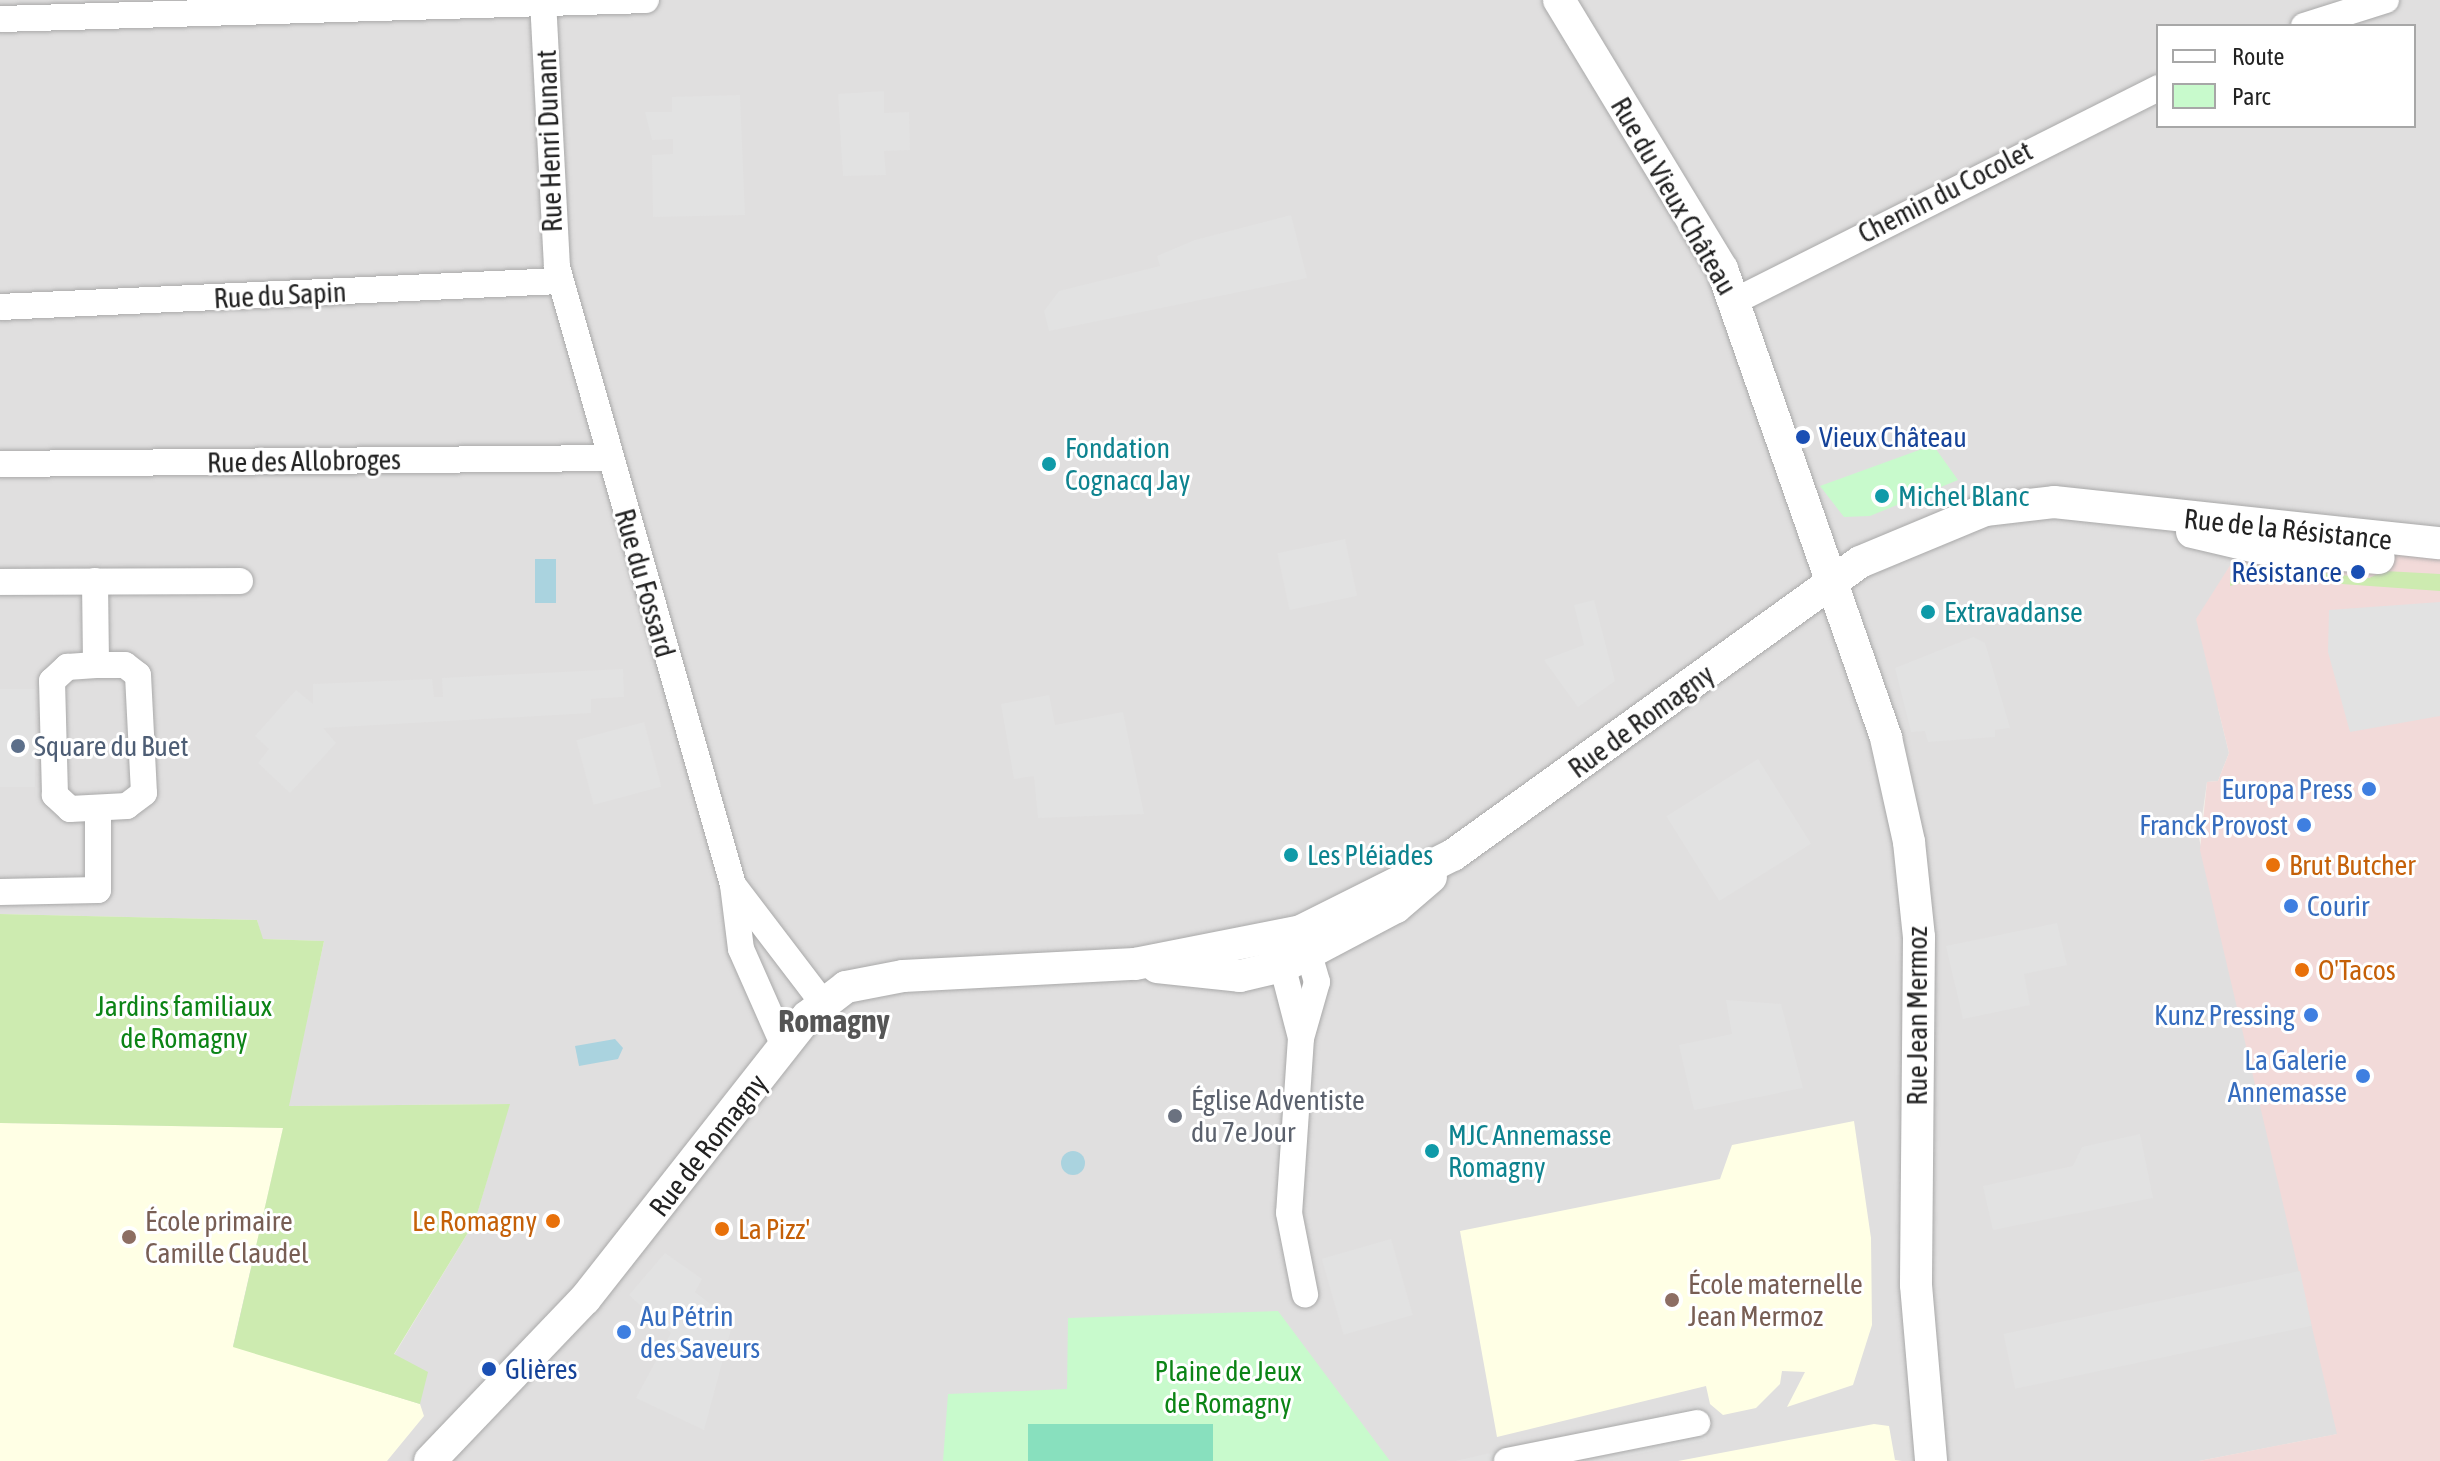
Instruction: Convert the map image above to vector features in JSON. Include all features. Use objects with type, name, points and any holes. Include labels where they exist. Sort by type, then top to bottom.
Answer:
[{"type":"street","points":[[0,19],[646,0]]},
{"type":"street","name":"Rue du Vieux Château","points":[[1559,0],[1735,301],[1828,583]]},
{"type":"street","points":[[2310,24],[2386,0]]},
{"type":"street","name":"Rue Henri Dunant","points":[[543,2],[560,281]]},
{"type":"street","name":"Chemin du Cocolet","points":[[1735,301],[2156,89]]},
{"type":"street","name":"Rue du Sapin","points":[[0,307],[560,281]]},
{"type":"street","name":"Rue du Fossard","points":[[560,281],[733,885],[741,949],[784,1046]]},
{"type":"street","name":"Rue des Allobroges","points":[[0,464],[609,458]]},
{"type":"street","name":"Rue de la Résistance","points":[[1828,583],[1918,534],[1999,507],[2054,502],[2136,514],[2440,543]]},
{"type":"street","name":"Rue de la Résistance","points":[[2136,514],[2229,543],[2440,561]]},
{"type":"street","points":[[95,581],[96,665]]},
{"type":"street","points":[[0,582],[240,581]]},
{"type":"street","name":"Rue de Romagny","points":[[430,1461],[510,1383],[652,1218],[784,1046],[822,1002],[873,979],[1135,964],[1292,948],[1453,855],[1828,583]]},
{"type":"street","name":"Rue Jean Mermoz","points":[[1828,583],[1886,738],[1915,884],[1916,1285],[1931,1461]]},
{"type":"street","points":[[96,665],[125,665],[138,675],[144,786],[134,803],[98,809],[64,807],[55,795],[52,681],[67,667],[96,665]]},
{"type":"street","points":[[0,892],[98,890],[98,809]]},
{"type":"street","name":"Rue du Fossard","points":[[733,885],[822,1002]]},
{"type":"street","points":[[1292,948],[1301,1038],[1289,1213],[1305,1294]]},
{"type":"street","name":"Rue de Romagny","points":[[459,1461],[510,1383]]},
{"type":"street","points":[[1507,1461],[1697,1423]]},
{"type":"shaded area","points":[[0,0],[2440,0],[2440,549],[2218,708],[2229,753],[2218,781],[2207,782],[2199,838],[2338,1434],[2199,1461],[0,1461],[0,1123],[394,1355],[475,1221],[509,1104],[288,1106],[324,941],[262,939],[257,920],[0,914]]},
{"type":"shaded area","points":[[884,91],[884,113],[909,112],[910,150],[884,151],[886,175],[843,176],[838,94]]},
{"type":"shaded area","points":[[740,95],[745,215],[653,217],[652,155],[673,154],[673,139],[652,140],[645,112],[672,112],[672,97]]},
{"type":"shaded area","points":[[1291,215],[1307,278],[1049,331],[1044,311],[1059,291],[1160,266],[1157,256],[1195,240]]},
{"type":"shaded area","points":[[2250,534],[2440,549],[2440,1461],[2199,1461],[2337,1434],[2200,850],[2207,782],[2218,781],[2229,753],[2196,619]]},
{"type":"shaded area","points":[[1345,539],[1357,596],[1290,610],[1278,553]]},
{"type":"shaded area","points":[[1594,600],[1615,681],[1578,707],[1544,660],[1584,645],[1574,605]]},
{"type":"shaded area","points":[[2440,602],[2440,716],[2350,732],[2328,652],[2329,610]]},
{"type":"shaded area","points":[[1973,637],[1985,643],[2010,728],[1995,730],[1995,737],[1928,742],[1925,731],[1911,732],[1895,668]]},
{"type":"shaded area","points":[[623,669],[624,697],[591,699],[591,713],[323,728],[336,743],[290,793],[258,763],[269,749],[255,736],[296,690],[313,704],[313,684],[432,679],[434,697],[443,697],[442,678]]},
{"type":"shaded area","name":"Square du Buet","points":[[0,689],[35,689],[35,787],[0,787]]},
{"type":"shaded area","points":[[1049,695],[1055,725],[1123,712],[1144,814],[1038,818],[1034,776],[1014,779],[1001,704]]},
{"type":"shaded area","points":[[644,722],[661,787],[594,805],[576,740]]},
{"type":"shaded area","points":[[1758,759],[1811,844],[1719,901],[1666,816]]},
{"type":"shaded area","points":[[2057,923],[2067,965],[2024,974],[2030,1005],[1963,1019],[1946,946]]},
{"type":"shaded area","points":[[1726,1000],[1781,1004],[1803,1088],[1694,1110],[1679,1045],[1732,1034]]},
{"type":"shaded area","name":"École maternelle Jean Mermoz","points":[[1854,1121],[1871,1238],[1872,1325],[1853,1385],[1787,1407],[1805,1372],[1782,1371],[1780,1384],[1756,1408],[1723,1415],[1710,1404],[1706,1386],[1497,1437],[1460,1231],[1720,1179],[1732,1145]]},
{"type":"shaded area","name":"École primaire Camille Claudel","points":[[0,1123],[283,1128],[233,1346],[420,1404],[424,1416],[387,1461],[0,1461]]},
{"type":"shaded area","points":[[2140,1134],[2153,1198],[1993,1230],[1983,1186],[2073,1166],[2082,1147]]},
{"type":"shaded area","points":[[1391,1239],[1413,1315],[1344,1335],[1322,1259]]},
{"type":"shaded area","points":[[665,1253],[702,1279],[695,1292],[733,1322],[704,1430],[636,1398],[671,1333],[629,1295]]},
{"type":"shaded area","points":[[2300,1271],[2312,1326],[2015,1389],[2004,1334]]},
{"type":"shaded area","points":[[1700,1406],[1707,1440],[1601,1461],[1455,1461]]},
{"type":"shaded area","points":[[1874,1424],[1889,1426],[1895,1460],[1902,1461],[1678,1461]]},
{"type":"green space","points":[[1933,445],[1958,480],[1870,516],[1844,517],[1820,486]]},
{"type":"green space","points":[[2231,565],[2369,578],[2385,571],[2440,574],[2440,591],[2258,578],[2230,586]]},
{"type":"green space","name":"Jardins familiaux de Romagny","points":[[0,914],[257,920],[263,939],[324,941],[289,1106],[510,1104],[475,1221],[394,1354],[428,1372],[420,1404],[233,1347],[283,1128],[0,1123]]},
{"type":"green space","name":"Plaine de Jeux de Romagny","points":[[1278,1311],[1390,1461],[943,1461],[948,1394],[1067,1389],[1068,1318]]},
{"type":"green space","points":[[1028,1424],[1213,1424],[1213,1461],[1028,1461]]},
{"type":"water","points":[[535,559],[556,559],[556,603],[535,603]]},
{"type":"water","points":[[615,1039],[623,1048],[618,1059],[579,1066],[575,1046]]},
{"type":"water","points":[[1073,1151],[1082,1154],[1085,1163],[1082,1172],[1073,1175],[1064,1172],[1061,1163],[1064,1154]]},
{"type":"place","name":"Vieux Château","points":[[1803,437]]},
{"type":"place","name":"Fondation Cognacq Jay","points":[[1049,464]]},
{"type":"place","name":"Michel Blanc","points":[[1882,496]]},
{"type":"place","name":"Résistance","points":[[2358,572]]},
{"type":"place","name":"Extravadanse","points":[[1928,612]]},
{"type":"place","name":"Square du Buet","points":[[18,746]]},
{"type":"place","name":"Europa Press","points":[[2369,789]]},
{"type":"place","name":"Franck Provost","points":[[2304,825]]},
{"type":"place","name":"Les Pléiades","points":[[1291,855]]},
{"type":"place","name":"Brut Butcher","points":[[2273,865]]},
{"type":"place","name":"Courir","points":[[2291,906]]},
{"type":"place","name":"O'Tacos","points":[[2302,970]]},
{"type":"place","name":"Kunz Pressing","points":[[2311,1015]]},
{"type":"place","name":"La Galerie Annemasse","points":[[2363,1076]]},
{"type":"place","name":"Église Adventiste du 7e Jour","points":[[1175,1116]]},
{"type":"place","name":"MJC Annemasse Romagny","points":[[1432,1151]]},
{"type":"place","name":"Le Romagny","points":[[553,1221]]},
{"type":"place","name":"La Pizz'","points":[[722,1229]]},
{"type":"place","name":"École primaire Camille Claudel","points":[[129,1237]]},
{"type":"place","name":"École maternelle Jean Mermoz","points":[[1672,1300]]},
{"type":"place","name":"Au Pétrin des Saveurs","points":[[624,1332]]},
{"type":"place","name":"Glières","points":[[489,1369]]},
{"type":"district","name":"Romagny","points":[[834,1021]]}]
